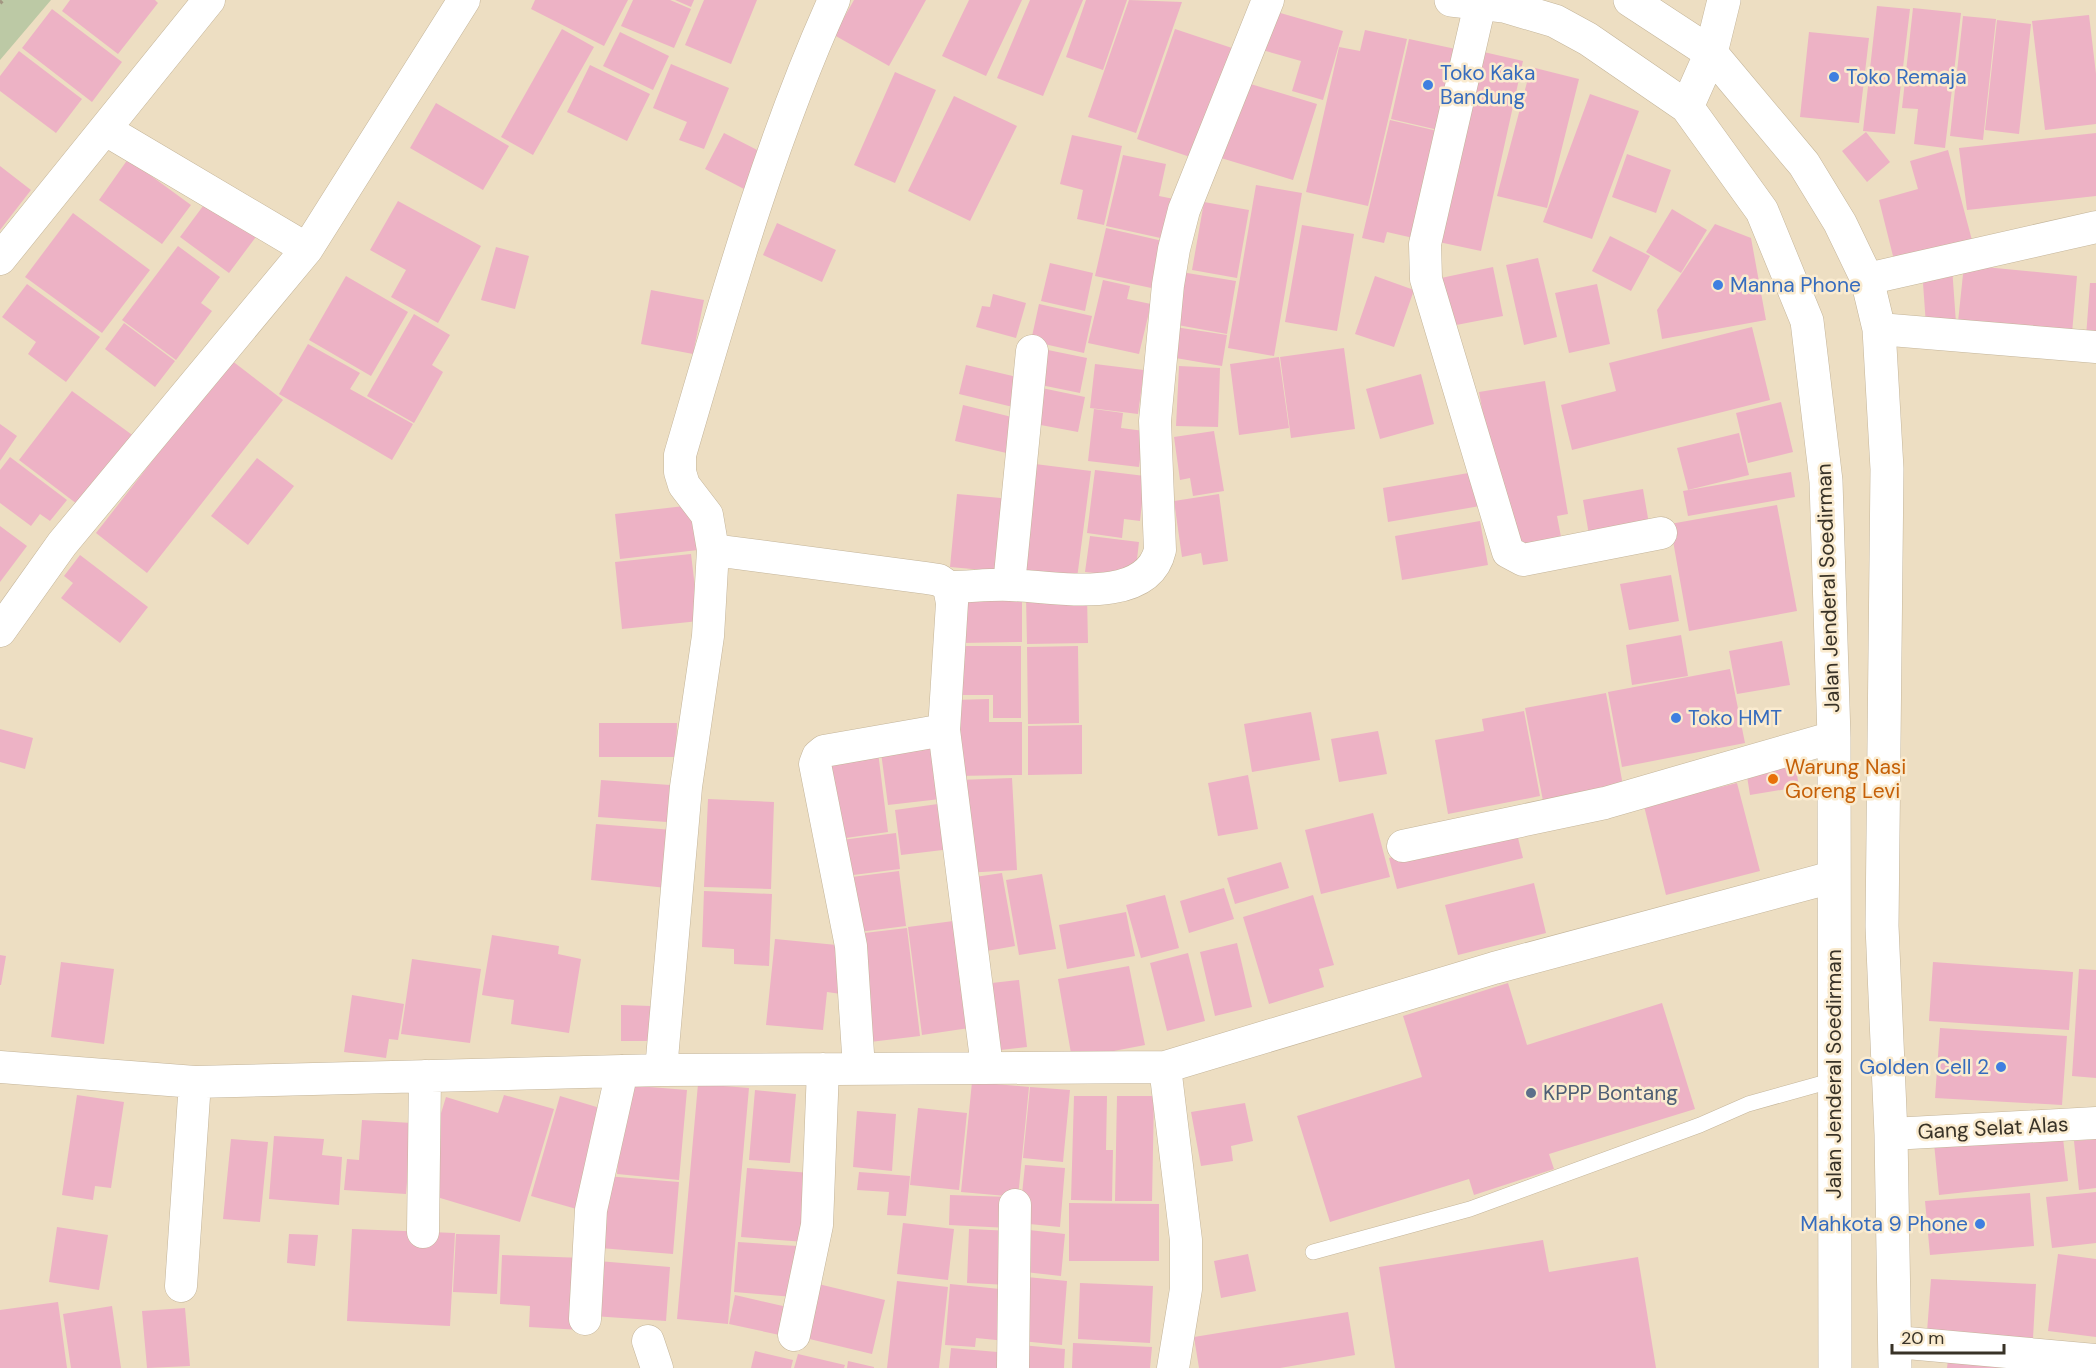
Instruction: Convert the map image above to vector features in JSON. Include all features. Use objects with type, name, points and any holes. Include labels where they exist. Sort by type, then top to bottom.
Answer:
[{"type":"street","points":[[0,259],[209,0]]},
{"type":"street","points":[[0,631],[62,544],[307,249],[464,0]]},
{"type":"street","points":[[661,1070],[686,787],[708,636],[713,550],[707,515],[684,485],[680,472],[680,455],[735,267],[811,52],[834,0]]},
{"type":"street","points":[[949,588],[1009,585],[1077,591],[1101,590],[1144,577],[1157,563],[1160,550],[1155,421],[1168,285],[1174,249],[1184,210],[1268,0]]},
{"type":"street","points":[[1630,0],[1711,53],[1804,164],[1840,223],[1867,279],[1880,329],[1887,469],[1882,926],[1891,1134],[1895,1355],[2096,1360]]},
{"type":"street","points":[[1687,107],[1711,53],[1724,0]]},
{"type":"street","points":[[1465,2],[1425,244],[1426,279],[1508,552],[1523,560],[1661,534]]},
{"type":"street","name":"Jalan Jenderal Soedirman","points":[[1465,2],[1504,6],[1555,21],[1588,39],[1687,107],[1762,211],[1807,321],[1826,481],[1834,737],[1835,1368]]},
{"type":"street","points":[[106,130],[307,249]]},
{"type":"street","points":[[1867,279],[2096,227]]},
{"type":"street","points":[[1880,329],[2096,347]]},
{"type":"street","points":[[1009,585],[1032,351]]},
{"type":"street","points":[[713,550],[939,580],[949,588],[952,603],[944,730],[987,1067]]},
{"type":"street","points":[[859,1069],[851,946],[815,764],[818,756],[824,751],[944,730]]},
{"type":"street","points":[[1403,846],[1605,803],[1834,737]]},
{"type":"street","points":[[0,1067],[195,1082],[661,1070],[1166,1067],[1494,968],[1833,877]]},
{"type":"street","points":[[1166,1067],[1186,1240],[1186,1289],[1173,1368]]},
{"type":"street","points":[[794,1335],[817,1225],[823,1069]]},
{"type":"street","points":[[585,1319],[591,1210],[622,1071]]},
{"type":"street","points":[[423,1232],[425,1076]]},
{"type":"street","points":[[181,1286],[195,1082]]},
{"type":"street","name":"Gang Selat Alas","points":[[1891,1134],[2096,1123]]},
{"type":"street","points":[[1013,1368],[1015,1205]]},
{"type":"lane","points":[[1313,1252],[1470,1209],[1700,1125],[1748,1104],[1834,1080]]},
{"type":"green space","points":[[0,0],[51,0],[0,60]]},
{"type":"building","points":[[70,0],[155,0],[158,3],[118,54],[62,11]]},
{"type":"building","points":[[535,0],[628,0],[604,46],[531,9]]},
{"type":"building","points":[[633,0],[670,0],[691,9],[674,48],[621,26]]},
{"type":"building","points":[[675,0],[694,0],[691,7]]},
{"type":"building","points":[[704,0],[757,0],[731,64],[685,45]]},
{"type":"building","points":[[854,0],[926,0],[889,66],[834,35]]},
{"type":"building","points":[[969,0],[1022,0],[986,76],[942,56]]},
{"type":"building","points":[[1030,0],[1083,0],[1043,96],[997,78]]},
{"type":"building","points":[[1086,0],[1127,0],[1103,70],[1066,57]]},
{"type":"building","points":[[1129,0],[1182,2],[1136,133],[1088,117]]},
{"type":"building","points":[[1877,6],[1910,9],[1895,134],[1863,131]]},
{"type":"building","points":[[1913,8],[1961,13],[1945,148],[1914,144],[1918,109],[1902,108]]},
{"type":"building","points":[[52,9],[122,62],[92,102],[22,48]]},
{"type":"building","points":[[1270,10],[1343,31],[1323,100],[1292,91],[1301,61],[1259,49]]},
{"type":"building","points":[[2089,15],[2096,74],[2096,124],[2045,130],[2032,21]]},
{"type":"building","points":[[1963,16],[1996,19],[1983,140],[1950,136]]},
{"type":"building","points":[[1997,20],[2031,24],[2019,134],[1985,130]]},
{"type":"building","points":[[562,29],[594,47],[533,155],[501,137]]},
{"type":"building","points":[[1175,29],[1238,50],[1199,160],[1137,139]]},
{"type":"building","points":[[1365,30],[1407,39],[1368,206],[1306,192],[1339,47],[1360,51]]},
{"type":"building","points":[[620,32],[669,56],[653,90],[603,66]]},
{"type":"building","name":"Toko Remaja","points":[[1809,32],[1869,38],[1859,123],[1800,117]]},
{"type":"building","name":"Toko Kaka Bandung","points":[[1409,39],[1465,51],[1447,132],[1391,119]]},
{"type":"building","points":[[1475,50],[1523,61],[1481,251],[1434,241]]},
{"type":"building","points":[[19,51],[82,99],[56,133],[0,91],[0,76]]},
{"type":"building","points":[[671,64],[729,88],[704,149],[679,140],[687,122],[653,108]]},
{"type":"building","points":[[590,65],[650,94],[627,141],[567,112]]},
{"type":"building","points":[[1531,67],[1579,79],[1547,208],[1497,196]]},
{"type":"building","points":[[895,72],[936,90],[895,183],[854,165]]},
{"type":"building","points":[[1244,82],[1317,104],[1293,180],[1221,158]]},
{"type":"building","points":[[1590,94],[1639,111],[1592,239],[1543,222]]},
{"type":"building","points":[[954,96],[1017,126],[970,221],[908,191]]},
{"type":"building","points":[[436,103],[509,146],[483,190],[410,148]]},
{"type":"building","points":[[1390,120],[1446,133],[1422,240],[1387,232],[1384,243],[1362,238]]},
{"type":"building","points":[[1866,132],[1890,162],[1867,182],[1842,151]]},
{"type":"building","points":[[724,133],[765,154],[746,190],[705,169]]},
{"type":"building","points":[[2096,133],[2096,196],[1967,210],[1959,148]]},
{"type":"building","points":[[1072,135],[1122,146],[1104,225],[1077,219],[1083,190],[1060,184]]},
{"type":"building","points":[[1948,150],[1973,244],[1894,260],[1879,200],[1918,189],[1910,161]]},
{"type":"building","points":[[1627,154],[1671,170],[1656,213],[1612,197]]},
{"type":"building","points":[[1123,155],[1166,164],[1159,196],[1174,199],[1165,239],[1106,226]]},
{"type":"building","points":[[128,159],[191,205],[162,244],[99,200]]},
{"type":"building","points":[[0,166],[31,190],[0,230]]},
{"type":"building","points":[[1256,185],[1302,193],[1274,356],[1228,348]]},
{"type":"building","points":[[209,198],[258,234],[229,273],[180,237]]},
{"type":"building","points":[[398,201],[481,246],[438,323],[391,297],[406,270],[370,250]]},
{"type":"building","points":[[1204,202],[1249,210],[1237,278],[1192,270]]},
{"type":"building","points":[[1672,209],[1707,230],[1681,273],[1646,252]]},
{"type":"building","points":[[73,213],[150,270],[102,333],[25,277]]},
{"type":"building","points":[[777,223],[836,250],[822,282],[763,255]]},
{"type":"building","points":[[1715,224],[1751,238],[1766,320],[1662,339],[1657,310]]},
{"type":"building","points":[[1302,225],[1354,234],[1337,331],[1285,322]]},
{"type":"building","points":[[1106,228],[1167,242],[1156,289],[1095,276]]},
{"type":"building","points":[[1610,236],[1650,256],[1631,291],[1592,271]]},
{"type":"building","points":[[178,246],[220,277],[201,303],[212,311],[176,360],[122,320]]},
{"type":"building","points":[[496,247],[529,256],[515,309],[481,300]]},
{"type":"building","points":[[1538,258],[1557,337],[1524,345],[1506,265]]},
{"type":"building","points":[[1050,263],[1093,273],[1085,311],[1041,301]]},
{"type":"building","points":[[1964,265],[2077,276],[2072,333],[1958,322]]},
{"type":"building","points":[[1493,267],[1503,316],[1451,326],[1441,278]]},
{"type":"building","points":[[1952,267],[1956,323],[1926,325],[1922,269]]},
{"type":"building","points":[[1181,272],[1236,281],[1227,334],[1172,324]]},
{"type":"building","points":[[346,276],[408,312],[371,376],[309,340]]},
{"type":"building","points":[[1375,276],[1414,290],[1394,347],[1355,334]]},
{"type":"building","points":[[1103,280],[1130,286],[1127,299],[1151,304],[1139,354],[1088,343]]},
{"type":"building","points":[[2090,283],[2096,283],[2096,338],[2086,337]]},
{"type":"building","points":[[27,284],[100,337],[66,382],[28,354],[36,342],[2,317]]},
{"type":"building","points":[[1597,284],[1610,344],[1569,353],[1555,293]]},
{"type":"building","points":[[651,290],[704,300],[693,354],[641,344]]},
{"type":"building","points":[[993,294],[1026,303],[1016,338],[976,327],[982,306],[990,307]]},
{"type":"building","points":[[1039,304],[1092,316],[1084,353],[1031,341]]},
{"type":"building","points":[[414,314],[450,335],[432,365],[443,372],[414,423],[367,396]]},
{"type":"building","points":[[124,323],[175,361],[155,387],[105,349]]},
{"type":"building","points":[[1175,327],[1227,335],[1222,366],[1170,357]]},
{"type":"building","points":[[1752,327],[1770,400],[1572,450],[1561,405],[1616,391],[1609,363]]},
{"type":"building","points":[[308,344],[360,373],[350,389],[413,424],[392,460],[279,394]]},
{"type":"building","points":[[1344,348],[1355,429],[1291,438],[1280,357]]},
{"type":"building","points":[[1043,349],[1087,358],[1080,393],[1036,384]]},
{"type":"building","points":[[1279,357],[1289,428],[1239,435],[1230,364]]},
{"type":"building","points":[[231,360],[283,400],[147,573],[96,533]]},
{"type":"building","points":[[1095,364],[1144,370],[1138,414],[1090,408]]},
{"type":"building","points":[[966,365],[1025,379],[1017,408],[959,394]]},
{"type":"building","points":[[1179,366],[1220,368],[1218,427],[1176,426]]},
{"type":"building","points":[[1421,374],[1434,424],[1380,439],[1366,389]]},
{"type":"building","points":[[1545,381],[1568,514],[1557,516],[1562,542],[1519,550],[1503,526],[1479,392]]},
{"type":"building","points":[[1037,387],[1085,397],[1078,432],[1030,423]]},
{"type":"building","points":[[72,391],[135,437],[81,507],[19,460]]},
{"type":"building","points":[[1781,402],[1793,452],[1748,463],[1736,413]]},
{"type":"building","points":[[963,405],[1024,420],[1015,455],[955,441]]},
{"type":"building","points":[[1094,409],[1123,413],[1121,428],[1144,431],[1139,467],[1088,461]]},
{"type":"building","points":[[0,424],[17,436],[0,461]]},
{"type":"building","points":[[1214,431],[1224,491],[1193,496],[1190,478],[1180,480],[1174,437]]},
{"type":"building","points":[[1739,433],[1749,475],[1688,490],[1677,448]]},
{"type":"building","points":[[10,457],[67,500],[50,521],[40,514],[31,526],[0,503],[0,470]]},
{"type":"building","points":[[257,458],[294,486],[248,545],[211,516]]},
{"type":"building","points":[[1027,463],[1091,471],[1076,586],[1012,578]]},
{"type":"building","points":[[1095,470],[1145,476],[1140,521],[1124,519],[1122,538],[1087,533]]},
{"type":"building","points":[[1474,472],[1480,506],[1388,522],[1383,488]]},
{"type":"building","points":[[1791,472],[1795,497],[1688,516],[1683,491]]},
{"type":"building","points":[[1643,489],[1649,524],[1589,535],[1583,500]]},
{"type":"building","points":[[957,494],[1012,499],[1005,572],[950,567]]},
{"type":"building","points":[[1219,494],[1228,561],[1203,565],[1201,553],[1182,557],[1174,501]]},
{"type":"building","points":[[693,505],[698,550],[620,559],[615,514]]},
{"type":"building","points":[[1777,505],[1797,611],[1689,631],[1670,524]]},
{"type":"building","points":[[1480,521],[1488,565],[1402,580],[1395,536]]},
{"type":"building","points":[[0,526],[27,546],[0,582]]},
{"type":"building","points":[[1090,536],[1139,542],[1135,577],[1085,572]]},
{"type":"building","points":[[691,554],[699,621],[622,629],[615,562]]},
{"type":"building","points":[[80,555],[148,607],[120,643],[61,598],[73,583],[64,576]]},
{"type":"building","points":[[1671,575],[1679,621],[1629,630],[1620,584]]},
{"type":"building","points":[[962,595],[1022,595],[1022,642],[962,643]]},
{"type":"building","points":[[1026,596],[1087,596],[1088,643],[1027,644]]},
{"type":"building","points":[[1681,635],[1688,676],[1632,685],[1626,645]]},
{"type":"building","points":[[1782,641],[1790,685],[1737,694],[1729,651]]},
{"type":"building","points":[[961,646],[1021,646],[1021,718],[993,718],[993,695],[961,695]]},
{"type":"building","points":[[1078,646],[1079,723],[1028,724],[1027,647]]},
{"type":"building","name":"Toko HMT","points":[[1730,669],[1745,743],[1622,767],[1608,692]]},
{"type":"building","points":[[1606,693],[1624,791],[1544,806],[1525,708]]},
{"type":"building","points":[[989,699],[989,722],[1022,722],[1022,775],[954,776],[954,700]]},
{"type":"building","points":[[1524,711],[1540,796],[1448,814],[1435,740],[1484,731],[1482,719]]},
{"type":"building","points":[[1311,712],[1320,760],[1252,772],[1244,724]]},
{"type":"building","points":[[599,723],[677,723],[676,757],[599,757]]},
{"type":"building","points":[[1082,725],[1082,774],[1028,775],[1028,726]]},
{"type":"building","points":[[0,729],[33,738],[25,769],[0,762]]},
{"type":"building","points":[[1378,731],[1387,774],[1339,782],[1331,739]]},
{"type":"building","points":[[941,737],[949,798],[888,805],[880,745]]},
{"type":"building","points":[[878,752],[888,832],[832,840],[822,759]]},
{"type":"building","name":"Warung Nasi Goreng Levi","points":[[1795,762],[1799,787],[1750,795],[1746,770]]},
{"type":"building","points":[[1248,775],[1258,829],[1218,836],[1208,783]]},
{"type":"building","points":[[1012,778],[1017,870],[964,873],[959,780]]},
{"type":"building","points":[[601,780],[670,785],[667,822],[598,817]]},
{"type":"building","points":[[1737,783],[1760,871],[1666,895],[1644,806]]},
{"type":"building","points":[[708,799],[774,802],[771,889],[704,887]]},
{"type":"building","points":[[945,803],[951,849],[901,855],[895,810]]},
{"type":"building","points":[[1373,813],[1390,877],[1321,894],[1305,830]]},
{"type":"building","points":[[596,824],[673,830],[667,888],[591,880]]},
{"type":"building","points":[[1515,826],[1523,858],[1397,889],[1389,858]]},
{"type":"building","points":[[896,833],[900,869],[838,877],[834,841]]},
{"type":"building","points":[[1281,862],[1289,888],[1235,904],[1227,878]]},
{"type":"building","points":[[899,871],[906,926],[851,933],[844,878]]},
{"type":"building","points":[[1002,873],[1015,946],[981,952],[968,878]]},
{"type":"building","points":[[1042,874],[1056,949],[1019,955],[1006,880]]},
{"type":"building","points":[[1534,883],[1546,933],[1458,955],[1445,905]]},
{"type":"building","points":[[1224,888],[1234,919],[1189,933],[1180,901]]},
{"type":"building","points":[[704,891],[772,894],[769,966],[734,964],[734,949],[702,947]]},
{"type":"building","points":[[1165,895],[1179,948],[1141,958],[1126,905]]},
{"type":"building","points":[[1313,895],[1334,965],[1319,969],[1324,987],[1269,1004],[1243,917]]},
{"type":"building","points":[[1126,912],[1135,956],[1067,969],[1059,925]]},
{"type":"building","points":[[961,920],[976,1027],[922,1035],[908,927]]},
{"type":"building","points":[[907,928],[920,1036],[870,1042],[856,934]]},
{"type":"building","points":[[492,935],[559,946],[558,954],[581,959],[569,1033],[511,1024],[514,1000],[482,995]]},
{"type":"building","points":[[775,939],[847,946],[841,994],[827,992],[823,1030],[766,1025]]},
{"type":"building","points":[[1237,943],[1252,1007],[1215,1016],[1200,952]]},
{"type":"building","points":[[1188,953],[1205,1021],[1167,1031],[1150,963]]},
{"type":"building","points":[[0,955],[6,956],[1,985],[0,985]]},
{"type":"building","points":[[412,959],[481,969],[470,1043],[401,1034]]},
{"type":"building","points":[[61,962],[114,969],[104,1044],[51,1037]]},
{"type":"building","points":[[1933,962],[2073,972],[2069,1030],[1929,1021]]},
{"type":"building","points":[[1129,966],[1145,1045],[1072,1059],[1058,979]]},
{"type":"building","points":[[2079,969],[2096,970],[2096,1078],[2072,1076]]},
{"type":"building","points":[[1019,980],[1027,1047],[992,1051],[983,984]]},
{"type":"building","name":"KPPP Bontang","points":[[1508,983],[1527,1045],[1662,1003],[1695,1109],[1549,1154],[1554,1169],[1474,1195],[1469,1179],[1330,1222],[1297,1116],[1422,1077],[1403,1016]]},
{"type":"building","points":[[352,995],[404,1004],[398,1040],[389,1039],[386,1058],[344,1052]]},
{"type":"building","points":[[621,1005],[651,1006],[650,1041],[621,1041]]},
{"type":"building","name":"Golden Cell 2","points":[[1940,1028],[2067,1036],[2062,1105],[1935,1098]]},
{"type":"building","points":[[972,1082],[1029,1087],[1018,1197],[961,1192]]},
{"type":"building","points":[[698,1084],[749,1088],[728,1324],[677,1319]]},
{"type":"building","points":[[625,1085],[687,1090],[679,1180],[617,1174]]},
{"type":"building","points":[[1030,1087],[1070,1090],[1063,1162],[1023,1158]]},
{"type":"building","points":[[755,1090],[796,1094],[790,1163],[749,1160]]},
{"type":"building","points":[[77,1095],[124,1102],[111,1188],[95,1186],[93,1200],[62,1195]]},
{"type":"building","points":[[504,1095],[554,1109],[520,1222],[417,1191],[446,1097],[498,1113]]},
{"type":"building","points":[[560,1096],[610,1111],[580,1210],[531,1196]]},
{"type":"building","points":[[1074,1096],[1107,1096],[1106,1150],[1113,1150],[1112,1201],[1071,1200]]},
{"type":"building","points":[[1117,1096],[1154,1096],[1152,1201],[1115,1201]]},
{"type":"building","points":[[1245,1103],[1253,1141],[1231,1146],[1233,1161],[1201,1166],[1191,1112]]},
{"type":"building","points":[[918,1108],[967,1113],[959,1190],[910,1185]]},
{"type":"building","points":[[857,1111],[896,1114],[892,1171],[853,1167]]},
{"type":"building","points":[[362,1120],[412,1123],[406,1194],[344,1190],[347,1159],[359,1160]]},
{"type":"building","points":[[2062,1130],[2068,1181],[1939,1195],[1934,1143]]},
{"type":"building","points":[[274,1136],[324,1139],[322,1155],[342,1157],[339,1205],[269,1199]]},
{"type":"building","points":[[231,1139],[268,1142],[260,1222],[223,1219]]},
{"type":"building","points":[[2096,1139],[2096,1188],[2079,1190],[2074,1141]]},
{"type":"building","points":[[1025,1165],[1065,1168],[1060,1227],[1019,1223]]},
{"type":"building","points":[[747,1168],[811,1173],[805,1242],[741,1237]]},
{"type":"building","points":[[859,1172],[910,1176],[906,1216],[887,1215],[889,1192],[857,1190]]},
{"type":"building","points":[[606,1176],[679,1182],[673,1254],[600,1248]]},
{"type":"building","points":[[2096,1192],[2096,1243],[2052,1248],[2046,1197]]},
{"type":"building","name":"Mahkota 9 Phone","points":[[2030,1193],[2034,1246],[1930,1255],[1925,1201]]},
{"type":"building","points":[[950,1195],[1010,1197],[1009,1228],[949,1225]]},
{"type":"building","points":[[1069,1203],[1159,1204],[1159,1261],[1069,1261]]},
{"type":"building","points":[[903,1223],[954,1229],[948,1280],[897,1274]]},
{"type":"building","points":[[57,1227],[108,1235],[99,1290],[49,1282]]},
{"type":"building","points":[[352,1229],[455,1233],[450,1326],[347,1321]]},
{"type":"building","points":[[969,1229],[1012,1231],[1009,1285],[967,1283]]},
{"type":"building","points":[[1020,1229],[1065,1234],[1061,1276],[1016,1271]]},
{"type":"building","points":[[289,1234],[318,1235],[315,1266],[287,1263]]},
{"type":"building","points":[[456,1234],[500,1235],[497,1294],[453,1292]]},
{"type":"building","points":[[1543,1240],[1549,1272],[1638,1257],[1656,1368],[1395,1368],[1379,1267]]},
{"type":"building","points":[[738,1242],[797,1246],[793,1297],[734,1292]]},
{"type":"building","points":[[1248,1254],[1256,1291],[1221,1298],[1214,1261]]},
{"type":"building","points":[[2058,1254],[2096,1259],[2096,1337],[2048,1331]]},
{"type":"building","points":[[502,1255],[584,1258],[581,1330],[529,1327],[530,1306],[500,1304]]},
{"type":"building","points":[[598,1261],[670,1267],[666,1321],[593,1316]]},
{"type":"building","points":[[1027,1277],[1067,1281],[1062,1345],[1021,1341]]},
{"type":"building","points":[[1931,1279],[2036,1284],[2033,1338],[1927,1332]]},
{"type":"building","points":[[897,1281],[948,1287],[939,1368],[887,1368]]},
{"type":"building","points":[[810,1282],[885,1300],[872,1354],[797,1336]]},
{"type":"building","points":[[1080,1283],[1153,1286],[1150,1343],[1078,1339]]},
{"type":"building","points":[[950,1284],[1010,1290],[1006,1341],[976,1338],[975,1347],[945,1345]]},
{"type":"building","points":[[735,1295],[796,1309],[789,1337],[729,1324]]},
{"type":"building","points":[[58,1302],[67,1368],[0,1368],[0,1310]]},
{"type":"building","points":[[112,1306],[121,1368],[71,1368],[63,1314]]},
{"type":"building","points":[[185,1308],[190,1366],[147,1368],[142,1311]]},
{"type":"building","points":[[1348,1312],[1355,1355],[1280,1368],[1199,1368],[1194,1337]]},
{"type":"building","points":[[1073,1343],[1152,1347],[1150,1368],[1072,1368]]},
{"type":"building","points":[[1021,1345],[1065,1349],[1064,1368],[1018,1368]]},
{"type":"building","points":[[951,1348],[1009,1353],[1008,1368],[949,1368]]},
{"type":"building","points":[[755,1351],[793,1360],[791,1368],[751,1368]]},
{"type":"building","points":[[798,1354],[845,1365],[844,1368],[794,1368]]},
{"type":"building","points":[[1948,1360],[2012,1368],[1947,1368]]},
{"type":"building","points":[[848,1361],[874,1367],[874,1368],[847,1368]]},
{"type":"place","name":"Toko Remaja","points":[[1834,77]]},
{"type":"place","name":"Toko Kaka Bandung","points":[[1428,85]]},
{"type":"place","name":"Manna Phone","points":[[1718,285]]},
{"type":"place","name":"Toko HMT","points":[[1676,718]]},
{"type":"place","name":"Warung Nasi Goreng Levi","points":[[1773,779]]},
{"type":"place","name":"Golden Cell 2","points":[[2001,1067]]},
{"type":"place","name":"KPPP Bontang","points":[[1531,1093]]},
{"type":"place","name":"Mahkota 9 Phone","points":[[1980,1224]]}]
